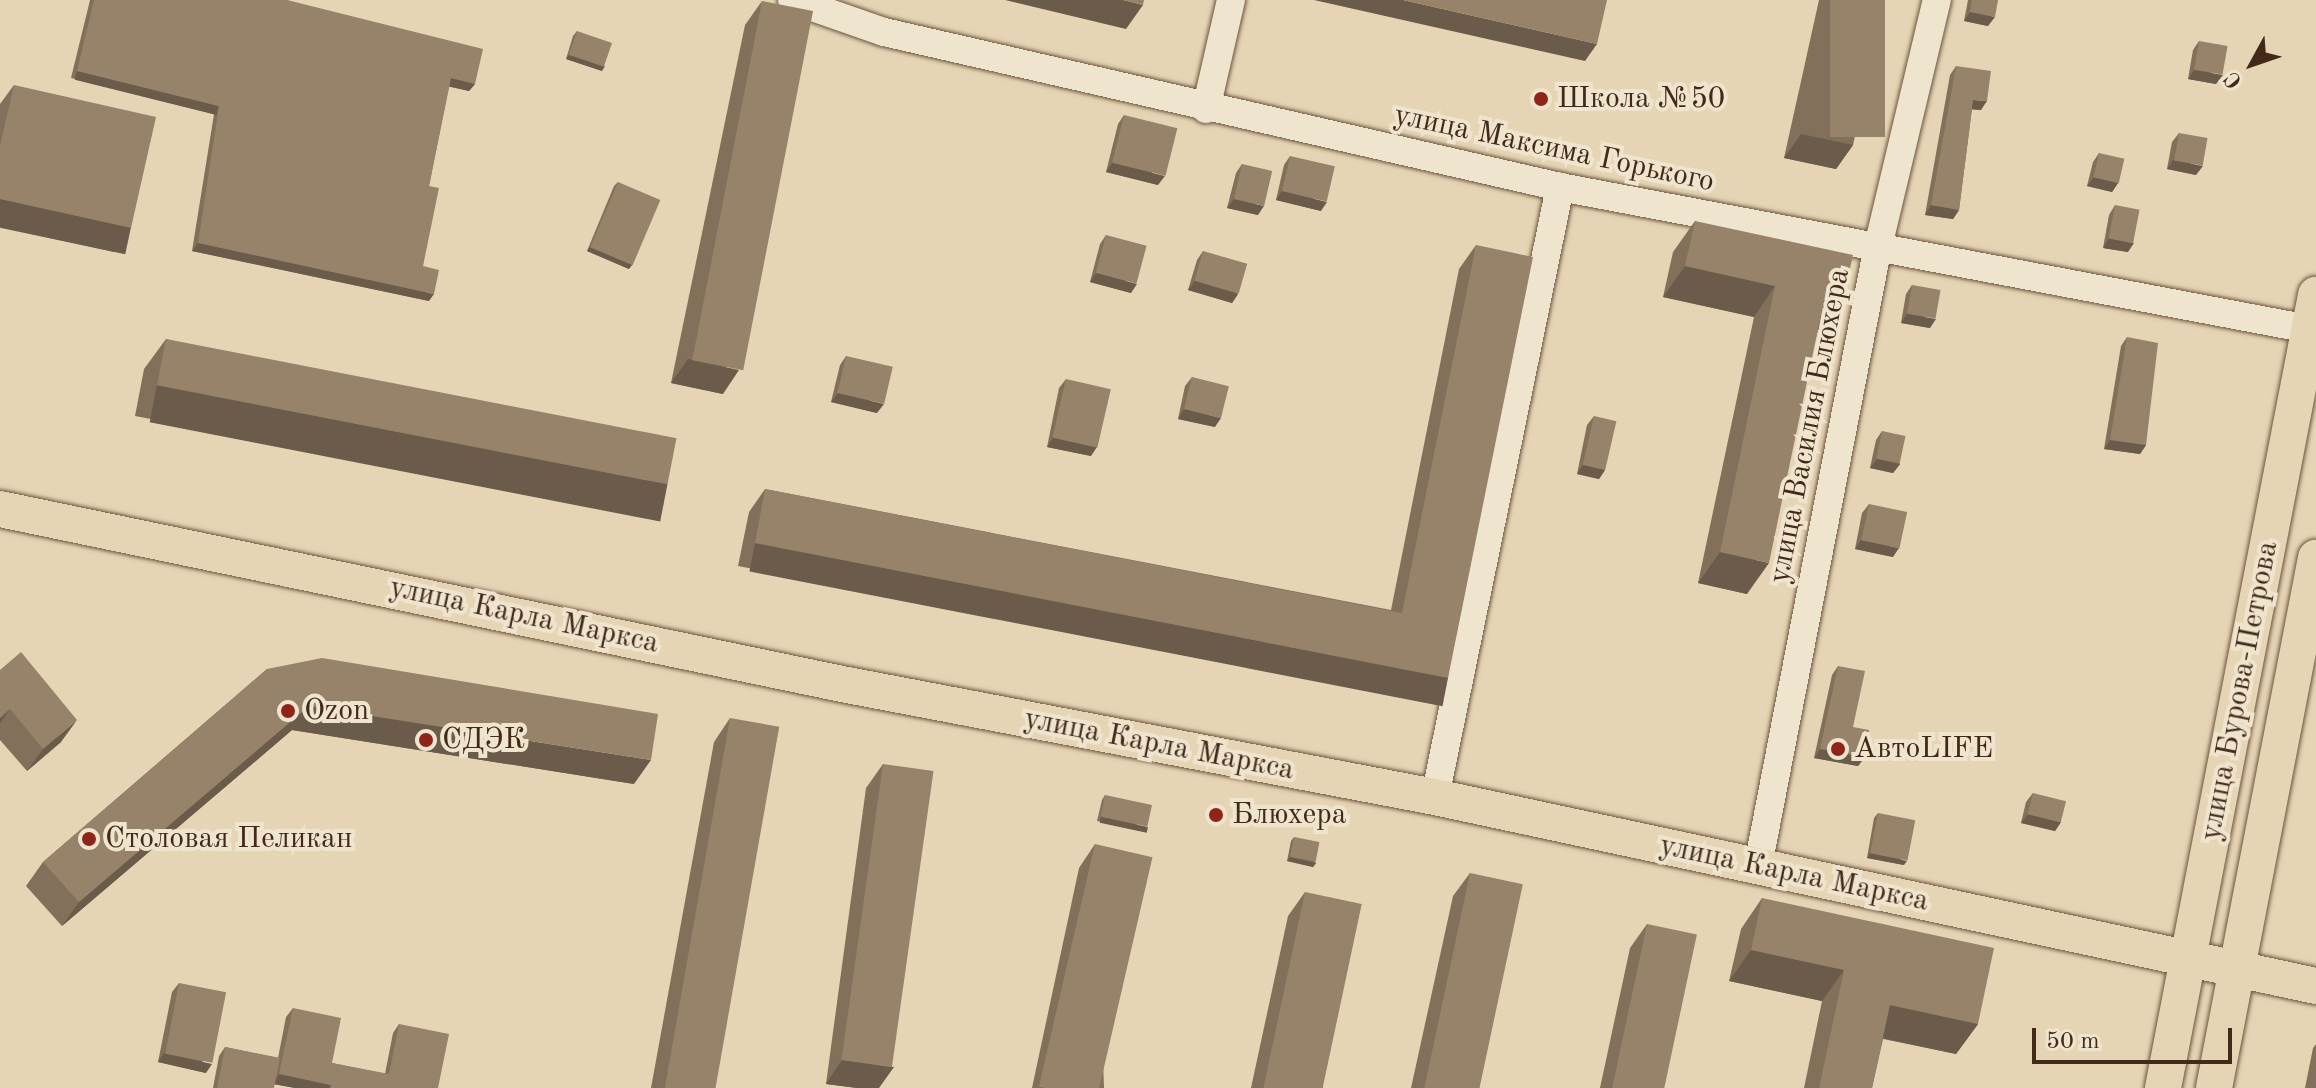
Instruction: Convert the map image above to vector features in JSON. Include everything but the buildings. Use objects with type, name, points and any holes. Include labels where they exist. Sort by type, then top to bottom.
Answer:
[{"type":"main road","name":"улица Бурова-Петрова","points":[[2163,1088],[2313,312]]},
{"type":"main road","name":"улица Карла Маркса","points":[[0,509],[842,684],[1435,797],[2189,956],[2316,986]]},
{"type":"main road","name":"улица Бурова-Петрова","points":[[2214,1088],[2316,558]]},
{"type":"street","name":"улица Максима Горького","points":[[792,0],[884,32],[1206,109],[1560,187],[1877,251],[2313,312]]},
{"type":"street","points":[[1206,109],[1231,0]]},
{"type":"street","name":"улица Василия Блюхера","points":[[1758,866],[1877,251],[1937,0]]},
{"type":"street","points":[[1435,797],[1560,187]]},
{"type":"place","name":"Школа №50","points":[[1541,99]]},
{"type":"place","name":"Ozon","points":[[288,711]]},
{"type":"place","name":"СДЭК","points":[[426,740]]},
{"type":"place","name":"АвтоLIFE","points":[[1838,749]]},
{"type":"place","name":"Блюхера","points":[[1216,815]]},
{"type":"place","name":"Столовая Пеликан","points":[[89,839]]}]
